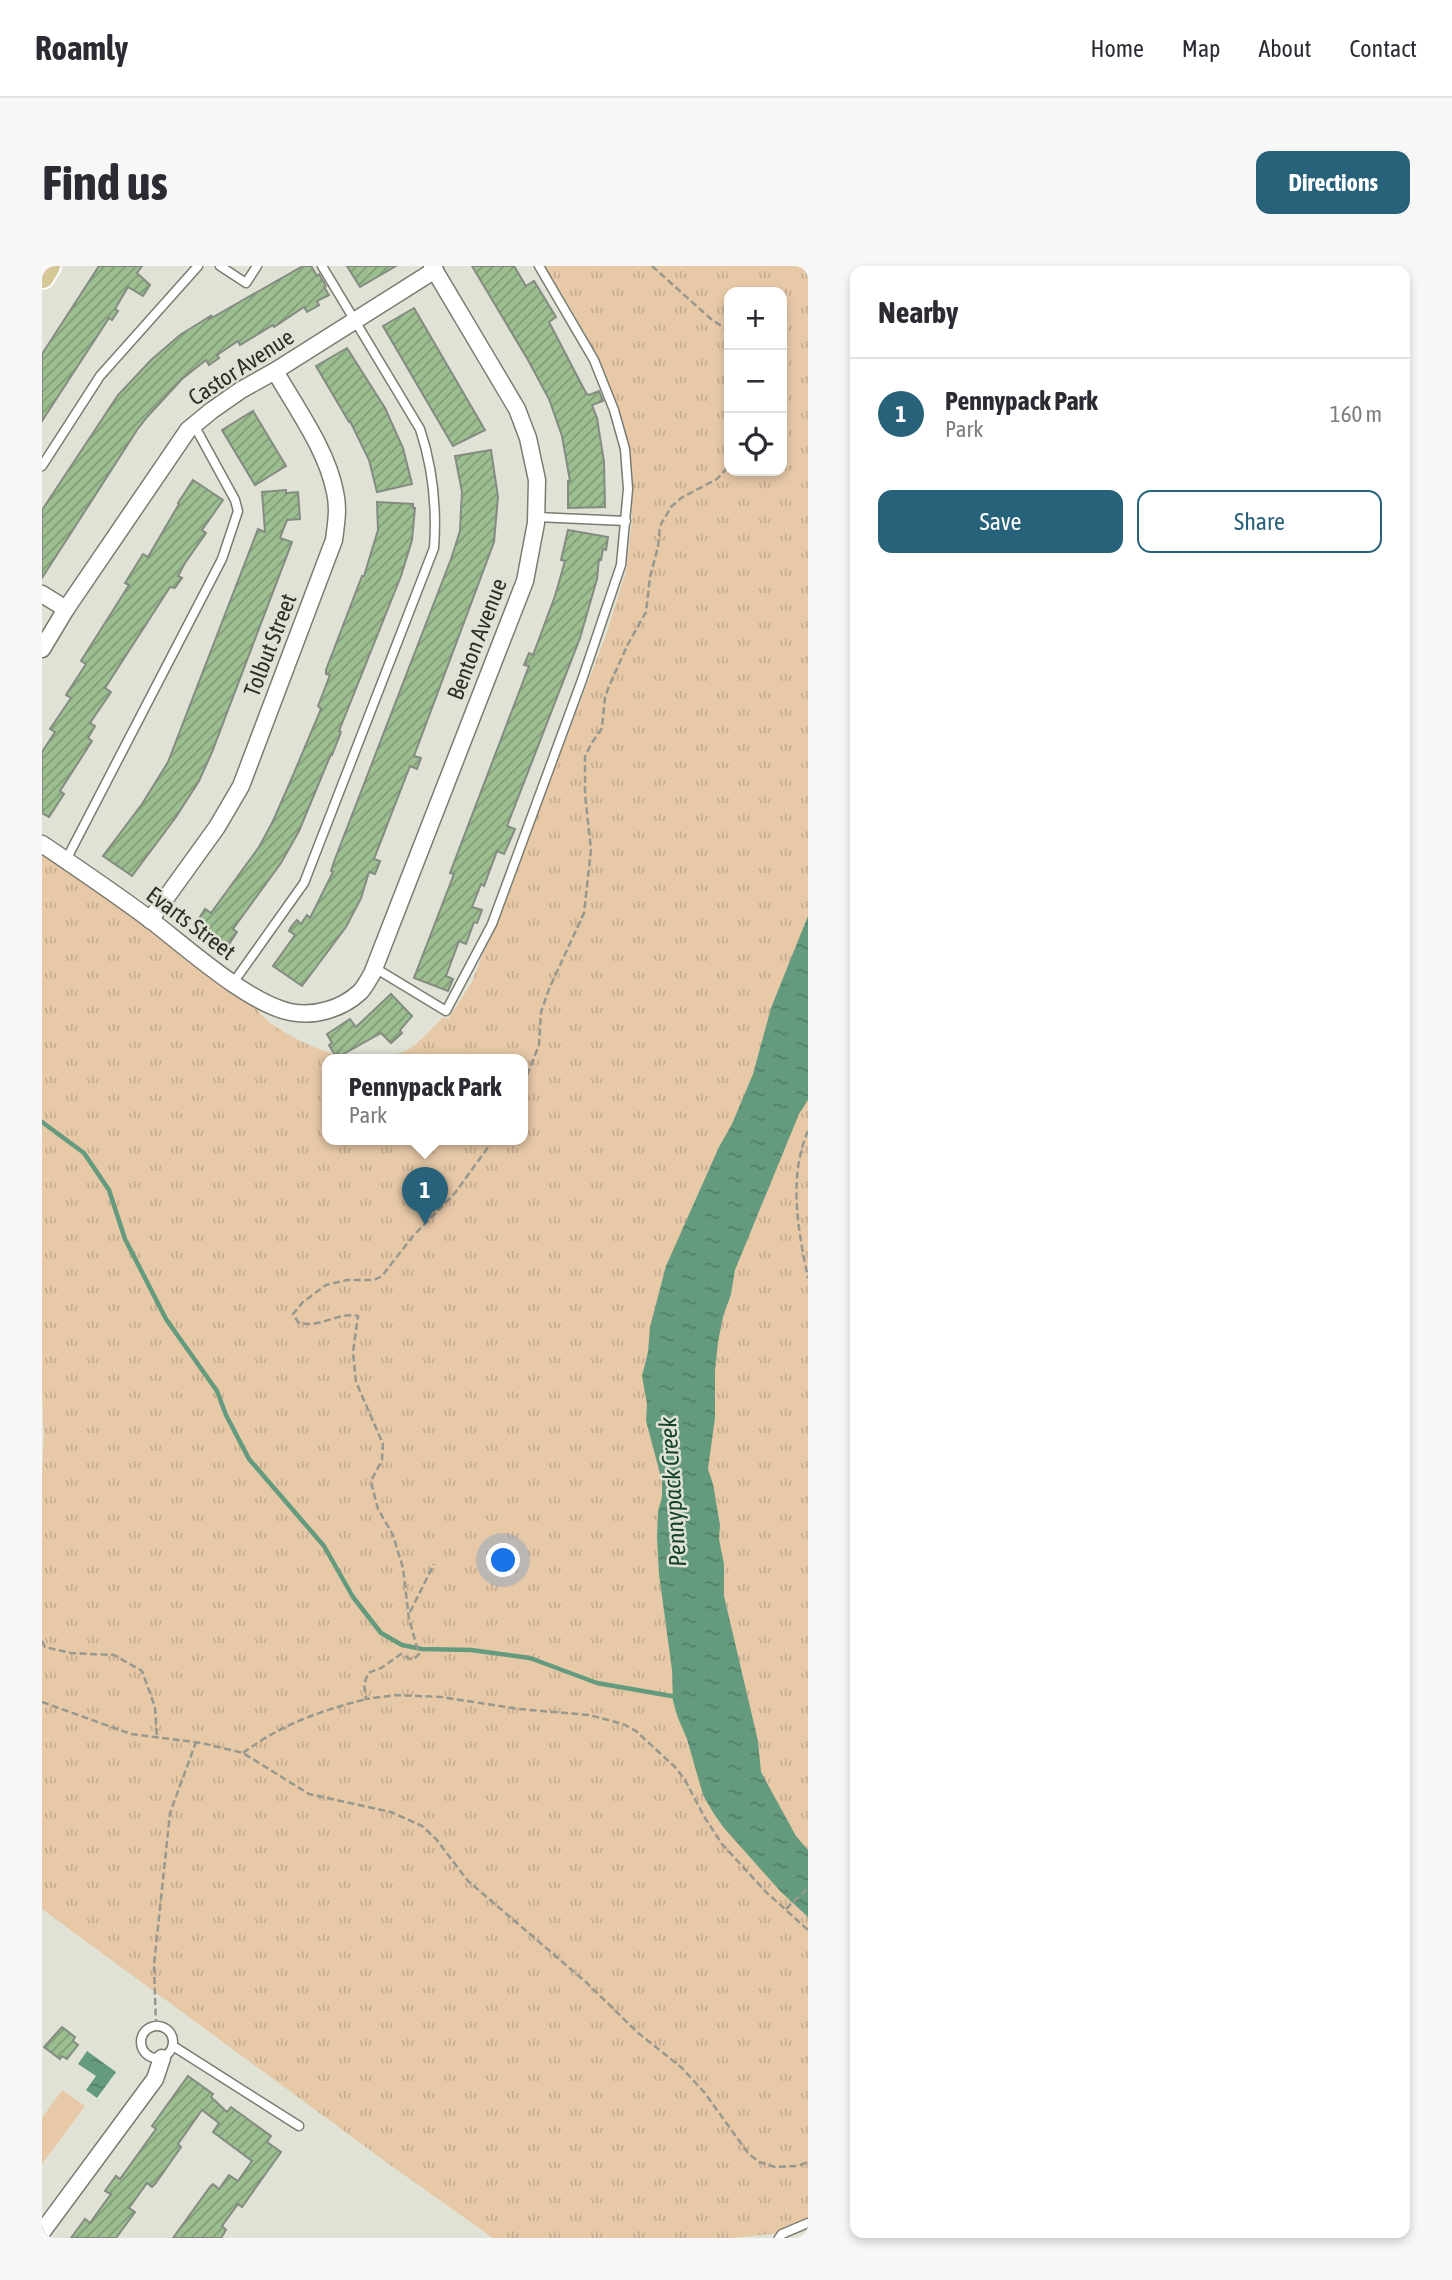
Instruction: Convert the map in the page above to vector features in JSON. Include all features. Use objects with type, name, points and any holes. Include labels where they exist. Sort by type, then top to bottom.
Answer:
[{"type":"main road","points":[[42,276],[48,266]]},
{"type":"street","name":"Castor Avenue","points":[[42,649],[173,451],[194,425],[241,390],[355,321],[433,268]]},
{"type":"street","name":"Benton Avenue","points":[[323,1011],[338,1006],[360,992],[374,968],[525,581],[536,517],[537,480],[528,438],[517,409],[433,268]]},
{"type":"street","name":"Tolbut Street","points":[[150,919],[217,827],[241,786],[334,540],[337,514],[335,491],[319,447],[275,371]]},
{"type":"street","points":[[42,594],[66,609]]},
{"type":"street","name":"Evarts Street","points":[[42,844],[150,919],[243,990],[290,1012],[323,1011]]},
{"type":"street","points":[[42,2232],[155,2079],[167,2052]]},
{"type":"lane","points":[[42,466],[100,376],[198,266]]},
{"type":"lane","points":[[220,266],[246,283],[257,266]]},
{"type":"lane","points":[[233,983],[304,883],[434,548],[436,514],[430,458],[420,429],[322,266]]},
{"type":"lane","points":[[374,968],[446,1011],[492,924],[582,680],[621,565],[628,489],[625,449],[614,410],[594,360],[539,266]]},
{"type":"lane","points":[[66,860],[222,559],[238,511],[235,500],[194,425]]},
{"type":"lane","points":[[536,517],[626,521]]},
{"type":"lane","points":[[156,2026],[169,2031],[173,2041],[167,2052],[151,2057],[141,2044],[144,2033],[156,2026]]},
{"type":"lane","points":[[167,2052],[299,2126]]},
{"type":"lane","points":[[779,2238],[782,2234],[808,2223]]},
{"type":"path","points":[[652,266],[673,287],[724,328]]},
{"type":"path","points":[[528,1072],[539,1045],[541,1012],[549,989],[584,913],[591,850],[585,794],[585,757],[602,728],[605,697],[609,686],[646,612],[660,526],[681,498],[717,479],[724,471]]},
{"type":"path","points":[[808,1131],[799,1161],[797,1193],[799,1229],[808,1278]]},
{"type":"path","points":[[366,1699],[368,1673],[381,1668],[401,1654],[415,1658],[419,1654],[409,1619],[401,1559],[372,1486],[374,1472],[382,1460],[383,1444],[356,1382],[353,1352],[358,1315],[304,1324],[294,1319],[293,1314],[303,1302],[326,1285],[347,1280],[374,1280],[382,1276],[413,1236],[455,1193],[490,1145]]},
{"type":"path","points":[[410,1612],[434,1564]]},
{"type":"path","points":[[42,1642],[45,1647],[71,1653],[114,1655],[142,1671],[155,1707],[157,1738]]},
{"type":"path","points":[[243,1753],[267,1734],[298,1719],[366,1699],[396,1695],[440,1697],[589,1715],[623,1724],[636,1731],[676,1768],[722,1844],[766,1892],[808,1930]]},
{"type":"path","points":[[42,1702],[131,1734],[196,1742],[243,1753],[309,1794],[391,1812],[422,1826],[436,1839],[468,1881],[587,1983],[637,2032],[682,2068],[704,2092],[748,2153],[759,2162],[775,2167],[798,2166],[808,2162]]},
{"type":"path","points":[[156,2026],[154,1965],[170,1813],[196,1742]]},
{"type":"path","points":[[786,1909],[808,1888]]},
{"type":"green space","points":[[545,266],[808,266],[808,2230],[735,2238],[493,2238],[42,1909],[42,853],[256,1006],[268,1021],[279,1029],[335,1054],[322,1054],[322,1145],[528,1145],[528,1054],[395,1054],[414,1046],[444,1017],[448,1019],[472,982],[605,638],[626,572],[632,519],[629,454],[624,426],[614,396],[585,333]]},
{"type":"green space","points":[[62,2090],[85,2106],[42,2164],[42,2118]]},
{"type":"water","name":"Pennypack Creek","points":[[808,916],[808,1100],[799,1114],[735,1270],[718,1342],[715,1418],[708,1469],[720,1525],[724,1596],[758,1741],[761,1772],[796,1836],[808,1850],[808,1917],[781,1892],[714,1814],[703,1795],[678,1718],[673,1701],[672,1670],[659,1574],[657,1537],[662,1481],[646,1421],[647,1404],[642,1376],[650,1327],[666,1266],[753,1074],[771,1008]]},
{"type":"water","points":[[87,2051],[116,2072],[97,2098],[86,2090],[96,2076],[78,2064]]},
{"type":"building","points":[[99,266],[142,266],[137,273],[150,285],[143,296],[128,287],[115,309],[118,311],[112,320],[109,318],[42,421],[42,354]]},
{"type":"building","points":[[303,266],[311,266],[317,276],[319,274],[329,295],[317,301],[319,305],[307,312],[304,307],[240,345],[238,341],[217,355],[219,358],[209,365],[206,360],[182,379],[137,430],[42,578],[42,510],[118,395],[151,360],[180,335]]},
{"type":"building","points":[[347,266],[396,266],[360,287]]},
{"type":"building","points":[[472,266],[514,266],[526,286],[534,281],[556,317],[549,322],[586,393],[589,395],[599,391],[603,401],[592,405],[597,418],[604,462],[605,507],[568,508],[570,481],[562,436],[549,399]]},
{"type":"building","points":[[414,308],[485,430],[453,446],[383,326]]},
{"type":"building","points":[[347,348],[385,408],[403,448],[412,484],[377,492],[369,460],[350,421],[316,366]]},
{"type":"building","points":[[253,411],[286,466],[255,485],[222,430]]},
{"type":"building","points":[[491,450],[498,497],[494,542],[414,756],[421,758],[417,769],[410,766],[374,859],[380,861],[375,874],[369,872],[361,898],[346,927],[302,986],[273,966],[295,935],[289,931],[291,927],[297,920],[301,924],[307,915],[310,918],[333,872],[331,871],[335,859],[451,559],[460,531],[462,492],[455,456]]},
{"type":"building","points":[[193,480],[223,500],[202,530],[206,533],[178,576],[182,578],[175,588],[170,587],[105,688],[111,692],[90,723],[95,726],[88,738],[92,741],[60,791],[64,794],[49,817],[42,813],[42,752],[55,732],[50,729],[71,698],[66,695],[86,664],[81,661],[129,585],[125,583],[143,554],[148,557]]},
{"type":"building","points":[[286,490],[286,493],[298,492],[300,519],[287,520],[280,538],[292,542],[212,752],[199,781],[176,817],[132,876],[103,856],[142,804],[168,762],[258,529],[265,532],[262,492]]},
{"type":"building","points":[[377,502],[413,504],[415,508],[412,540],[401,576],[339,731],[341,732],[332,755],[299,831],[281,863],[233,929],[237,932],[227,947],[195,925],[205,909],[211,913],[259,847],[291,780],[321,709],[318,706],[330,675],[326,674],[326,670],[364,576],[378,530]]},
{"type":"building","points":[[568,530],[608,537],[606,550],[603,549],[601,560],[599,559],[597,579],[580,638],[507,826],[515,829],[504,854],[497,851],[484,886],[481,884],[472,907],[482,910],[477,923],[474,922],[466,944],[459,941],[446,976],[453,979],[448,991],[414,978],[454,874],[450,873],[529,666],[524,665],[529,653],[533,655],[555,596],[565,561],[561,560]]},
{"type":"building","points":[[391,994],[412,1016],[400,1030],[402,1033],[391,1043],[381,1033],[344,1054],[334,1054],[327,1034],[350,1019],[356,1027]]},
{"type":"building","points":[[62,2027],[75,2037],[73,2041],[78,2045],[67,2059],[62,2056],[60,2059],[44,2047]]},
{"type":"building","points":[[188,2076],[213,2094],[211,2097],[227,2112],[231,2107],[271,2136],[267,2142],[281,2152],[242,2207],[238,2204],[222,2226],[226,2230],[221,2238],[173,2238],[213,2184],[219,2189],[229,2175],[238,2181],[252,2161],[213,2132],[219,2123],[202,2110],[178,2144],[181,2147],[155,2184],[152,2187],[147,2183],[129,2208],[135,2212],[116,2238],[71,2238],[85,2219],[90,2223],[111,2194],[105,2191],[116,2176],[120,2179],[156,2129],[152,2126]]},
{"type":"waterway","points":[[42,1122],[84,1153],[109,1190],[125,1239],[166,1319],[217,1391],[249,1459],[324,1546],[353,1597],[381,1633],[402,1645],[530,1658],[597,1683],[677,1697]]},
{"type":"place","name":"Pennypack Park","points":[[425,1225]]}]
